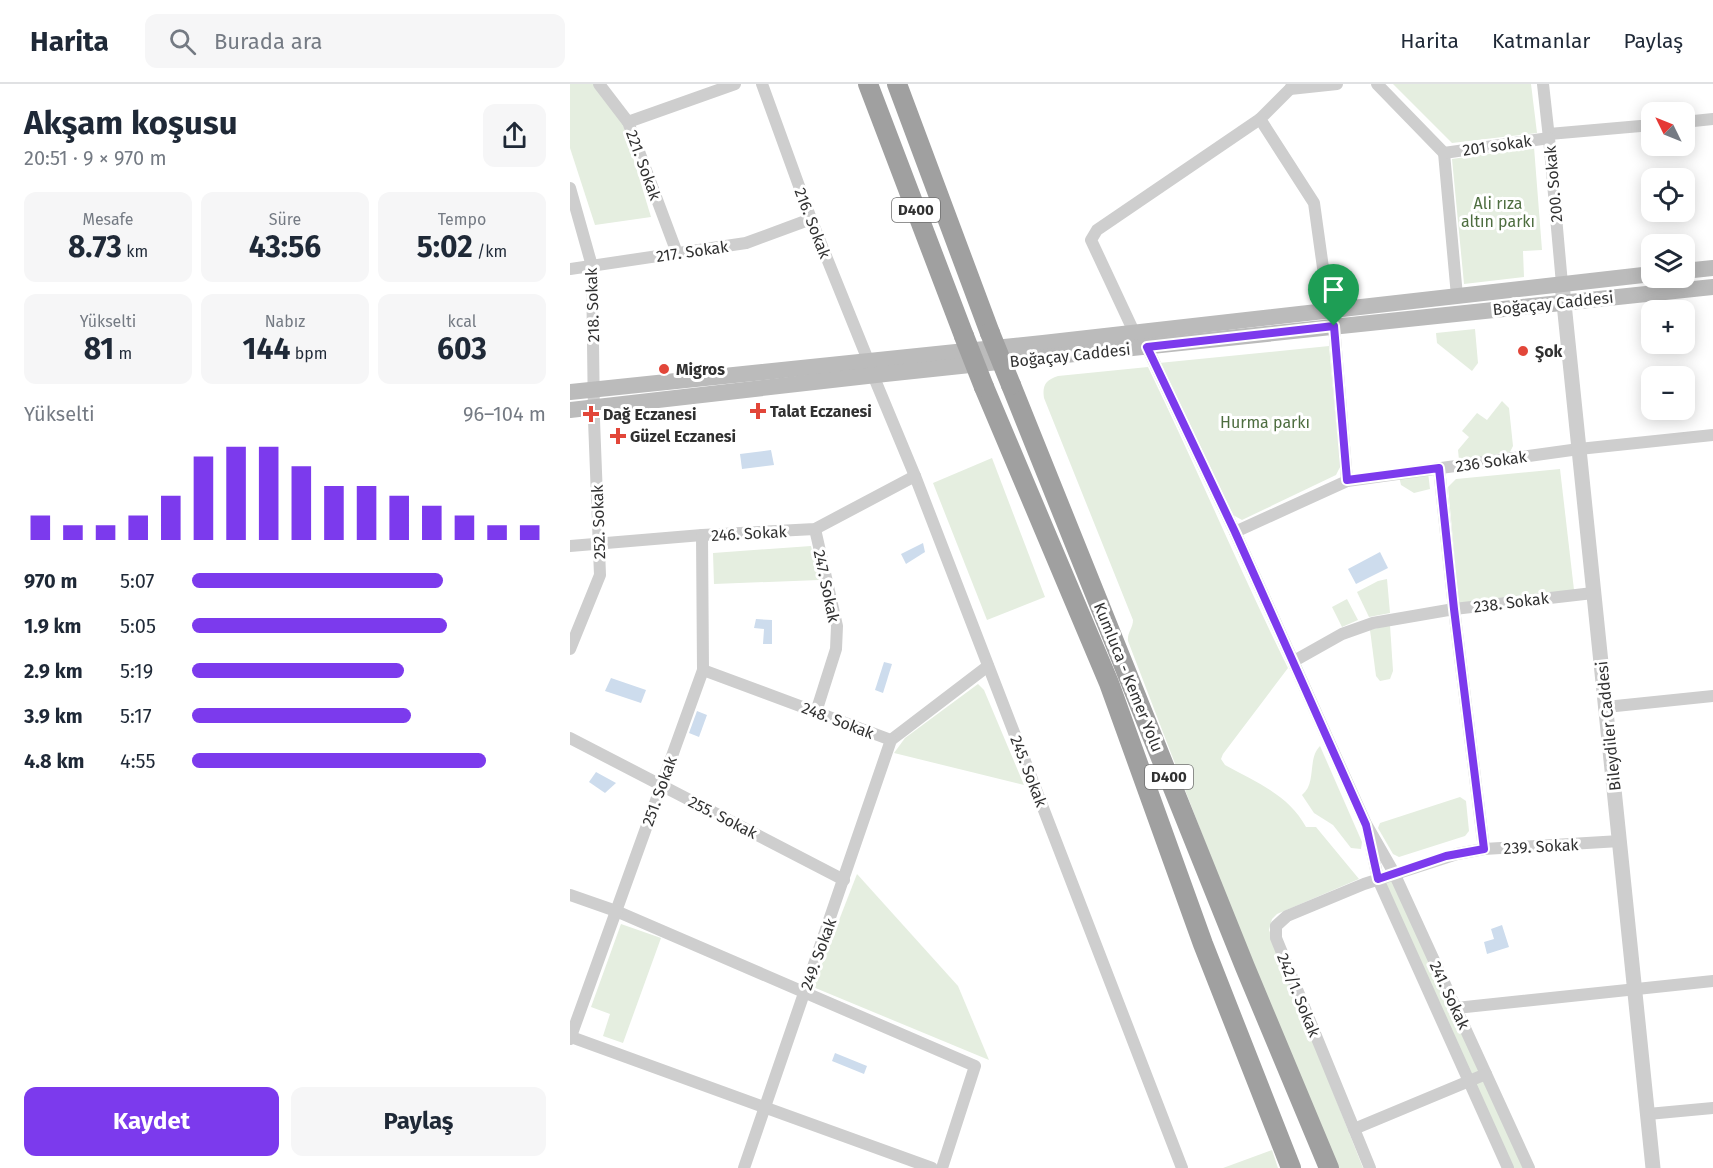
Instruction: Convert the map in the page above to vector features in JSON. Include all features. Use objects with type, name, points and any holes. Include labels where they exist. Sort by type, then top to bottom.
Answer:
[{"type":"highway","name":"Kumluca - Kemer Yolu","points":[[868,84],[984,387],[1109,683],[1203,944],[1291,1168]]},
{"type":"highway","name":"Kumluca - Kemer Yolu","points":[[897,84],[990,333],[1329,1168]]},
{"type":"main road","points":[[1695,270],[1713,268]]},
{"type":"main road","name":"Boğaçay Caddesi","points":[[570,392],[1147,347],[1457,296],[1641,275]]},
{"type":"main road","name":"Boğaçay Caddesi","points":[[570,410],[1134,332],[1564,302],[1713,287]]},
{"type":"street","name":"221. Sokak","points":[[599,84],[628,122],[677,253]]},
{"type":"street","points":[[628,122],[735,84]]},
{"type":"street","name":"216. Sokak","points":[[762,84],[811,219],[871,367]]},
{"type":"street","points":[[1134,332],[1091,240],[1097,230],[1260,119],[1291,87],[1337,84]]},
{"type":"street","points":[[1377,84],[1444,153]]},
{"type":"street","name":"200. Sokak","points":[[1543,84],[1562,284]]},
{"type":"street","points":[[1260,119],[1314,203],[1331,318],[1347,480]]},
{"type":"street","points":[[1695,121],[1713,119]]},
{"type":"street","name":"201 sokak","points":[[1457,296],[1444,153],[1549,136],[1641,126]]},
{"type":"street","name":"218. Sokak","points":[[570,188],[592,266],[594,390]]},
{"type":"street","name":"217. Sokak","points":[[570,269],[746,243],[811,219]]},
{"type":"street","name":"Bileydiler Caddesi","points":[[1562,284],[1653,1168]]},
{"type":"street","name":"241. Sokak","points":[[1147,347],[1235,532],[1366,825],[1394,873],[1529,1168]]},
{"type":"street","name":"245. Sokak","points":[[871,367],[1182,1168]]},
{"type":"street","name":"252. Sokak","points":[[570,649],[600,575],[594,390]]},
{"type":"street","name":"236 Sokak","points":[[1235,532],[1347,480],[1579,449],[1713,435]]},
{"type":"street","points":[[1439,468],[1484,849]]},
{"type":"street","name":"246. Sokak","points":[[570,546],[702,535],[815,529],[915,476]]},
{"type":"street","name":"247. Sokak","points":[[815,529],[837,626],[836,649],[816,712]]},
{"type":"street","name":"251. Sokak","points":[[570,1038],[703,670],[702,535]]},
{"type":"street","name":"238. Sokak","points":[[1294,661],[1358,628],[1373,623],[1454,609],[1593,593]]},
{"type":"street","name":"248. Sokak","points":[[703,670],[891,740],[988,666]]},
{"type":"street","points":[[1606,707],[1713,696]]},
{"type":"street","name":"255. Sokak","points":[[570,738],[844,880]]},
{"type":"street","name":"249. Sokak","points":[[744,1168],[891,740]]},
{"type":"street","name":"241. Sokak","points":[[1366,825],[1378,879],[1508,1168]]},
{"type":"street","name":"239. Sokak","points":[[1378,879],[1446,856],[1484,849],[1620,841]]},
{"type":"street","name":"242/1. Sokak","points":[[1370,1168],[1274,932],[1276,926],[1287,916],[1378,879]]},
{"type":"street","points":[[570,895],[616,911],[975,1066],[942,1168]]},
{"type":"street","points":[[1456,1008],[1713,981]]},
{"type":"street","points":[[570,1038],[932,1168]]},
{"type":"street","points":[[1354,1129],[1486,1074]]},
{"type":"street","points":[[1647,1114],[1713,1108]]},
{"type":"green space","points":[[570,84],[593,84],[622,121],[651,217],[595,225],[570,148]]},
{"type":"green space","points":[[1393,84],[1531,84],[1537,133],[1452,143]]},
{"type":"green space","name":"Ali rıza altın parkı","points":[[1534,147],[1542,250],[1523,251],[1524,277],[1464,284],[1452,159]]},
{"type":"green space","points":[[1475,329],[1478,363],[1472,371],[1437,343],[1436,333]]},
{"type":"green space","name":"Hurma parkı","points":[[1329,346],[1340,467],[1336,475],[1242,520],[1233,515],[1159,363]]},
{"type":"green space","points":[[1148,367],[1288,668],[1221,759],[1225,765],[1271,790],[1291,806],[1306,827],[1316,827],[1359,879],[1277,914],[1272,919],[1269,930],[1363,1168],[1338,1168],[1225,894],[1128,641],[1133,620],[1044,398],[1046,384],[1050,379],[1058,376]]},
{"type":"green space","points":[[1502,401],[1509,408],[1513,446],[1510,452],[1459,460],[1458,450],[1469,437],[1462,431],[1477,413],[1487,420]]},
{"type":"green space","points":[[992,458],[1045,597],[987,620],[933,483]]},
{"type":"green space","points":[[1560,469],[1574,590],[1459,604],[1448,487],[1456,479]]},
{"type":"green space","points":[[1428,472],[1430,489],[1414,493],[1401,485],[1399,476]]},
{"type":"green space","points":[[811,546],[819,580],[714,584],[713,553]]},
{"type":"green space","points":[[1387,579],[1390,613],[1369,617],[1357,592]]},
{"type":"green space","points":[[1347,599],[1358,620],[1342,627],[1332,607]]},
{"type":"green space","points":[[1390,625],[1393,671],[1390,679],[1380,681],[1376,676],[1370,630]]},
{"type":"green space","points":[[978,684],[984,690],[1024,785],[894,753],[905,738]]},
{"type":"green space","points":[[1320,746],[1362,842],[1361,849],[1351,848],[1333,825],[1314,813],[1302,795],[1307,790],[1314,757]]},
{"type":"green space","points":[[1460,797],[1466,801],[1469,831],[1465,836],[1399,857],[1393,854],[1378,828],[1380,823]]},
{"type":"green space","points":[[857,874],[958,986],[989,1060],[813,987]]},
{"type":"green space","points":[[1392,877],[1481,1072],[1470,1077],[1382,880]]},
{"type":"green space","points":[[621,924],[661,938],[623,1043],[603,1036],[610,1014],[591,1007]]},
{"type":"green space","points":[[1484,1080],[1525,1168],[1512,1168],[1474,1085]]},
{"type":"green space","points":[[1272,1150],[1278,1168],[1223,1168]]},
{"type":"water","points":[[771,450],[774,465],[742,469],[740,454]]},
{"type":"water","points":[[923,543],[925,552],[906,564],[901,554]]},
{"type":"water","points":[[1380,552],[1388,568],[1356,584],[1348,569]]},
{"type":"water","points":[[756,619],[772,620],[772,644],[763,644],[764,629],[754,628]]},
{"type":"water","points":[[884,662],[892,664],[883,693],[875,690]]},
{"type":"water","points":[[611,678],[646,690],[641,703],[605,691]]},
{"type":"water","points":[[697,711],[707,715],[699,737],[689,733]]},
{"type":"water","points":[[596,772],[616,783],[605,793],[589,782]]},
{"type":"water","points":[[1502,925],[1509,947],[1487,954],[1484,942],[1494,939],[1491,929]]},
{"type":"water","points":[[835,1053],[867,1066],[864,1074],[832,1061]]},
{"type":"place","name":"Şok","points":[[1523,351]]},
{"type":"place","name":"Migros","points":[[664,369]]},
{"type":"place","name":"Talat Eczanesi","points":[[758,411]]},
{"type":"place","name":"Dağ Eczanesi","points":[[591,414]]},
{"type":"place","name":"Güzel Eczanesi","points":[[618,436]]},
{"type":"route","points":[[1334,326],[1347,480],[1439,468],[1484,849],[1446,856],[1378,879],[1366,825],[1235,532],[1147,347],[1334,326]]}]
